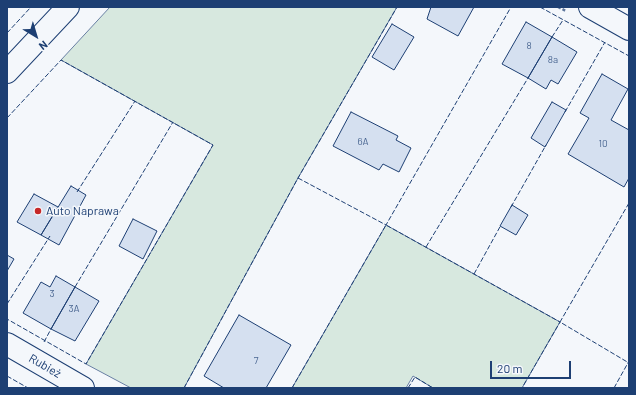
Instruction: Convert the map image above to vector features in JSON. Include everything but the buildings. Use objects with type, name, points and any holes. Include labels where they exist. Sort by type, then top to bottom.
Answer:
[{"type":"street","points":[[7,72],[68,7]]},
{"type":"street","points":[[590,7],[629,29]]},
{"type":"street","name":"Rubież","points":[[7,344],[83,388]]},
{"type":"shaded area","points":[[110,7],[397,7],[298,178],[184,388],[131,388],[86,364],[213,145],[61,60]]},
{"type":"shaded area","points":[[386,225],[560,322],[522,388],[433,388],[413,376],[406,388],[292,388]]},
{"type":"fence","points":[[7,33],[31,7]]},
{"type":"fence","points":[[184,388],[298,178],[397,7]]},
{"type":"fence","points":[[298,178],[386,225],[511,7]]},
{"type":"fence","points":[[540,7],[629,56]]},
{"type":"fence","points":[[552,37],[563,20]]},
{"type":"fence","points":[[565,112],[605,42]]},
{"type":"fence","points":[[7,118],[61,60],[213,145],[86,364],[7,319]]},
{"type":"fence","points":[[426,247],[528,78]]},
{"type":"fence","points":[[77,192],[135,101]]},
{"type":"fence","points":[[75,287],[173,122]]},
{"type":"fence","points":[[511,207],[546,145]]},
{"type":"fence","points":[[629,203],[560,322],[629,363]]},
{"type":"fence","points":[[292,388],[386,225],[560,322],[522,388]]},
{"type":"fence","points":[[474,274],[501,225]]},
{"type":"fence","points":[[7,304],[50,236]]},
{"type":"fence","points":[[44,342],[51,329]]},
{"type":"fence","points":[[614,388],[629,361]]},
{"type":"fence","points":[[7,376],[28,388]]},
{"type":"fence","points":[[408,388],[415,377],[433,388]]},
{"type":"place","name":"Auto Naprawa","points":[[38,211]]}]
